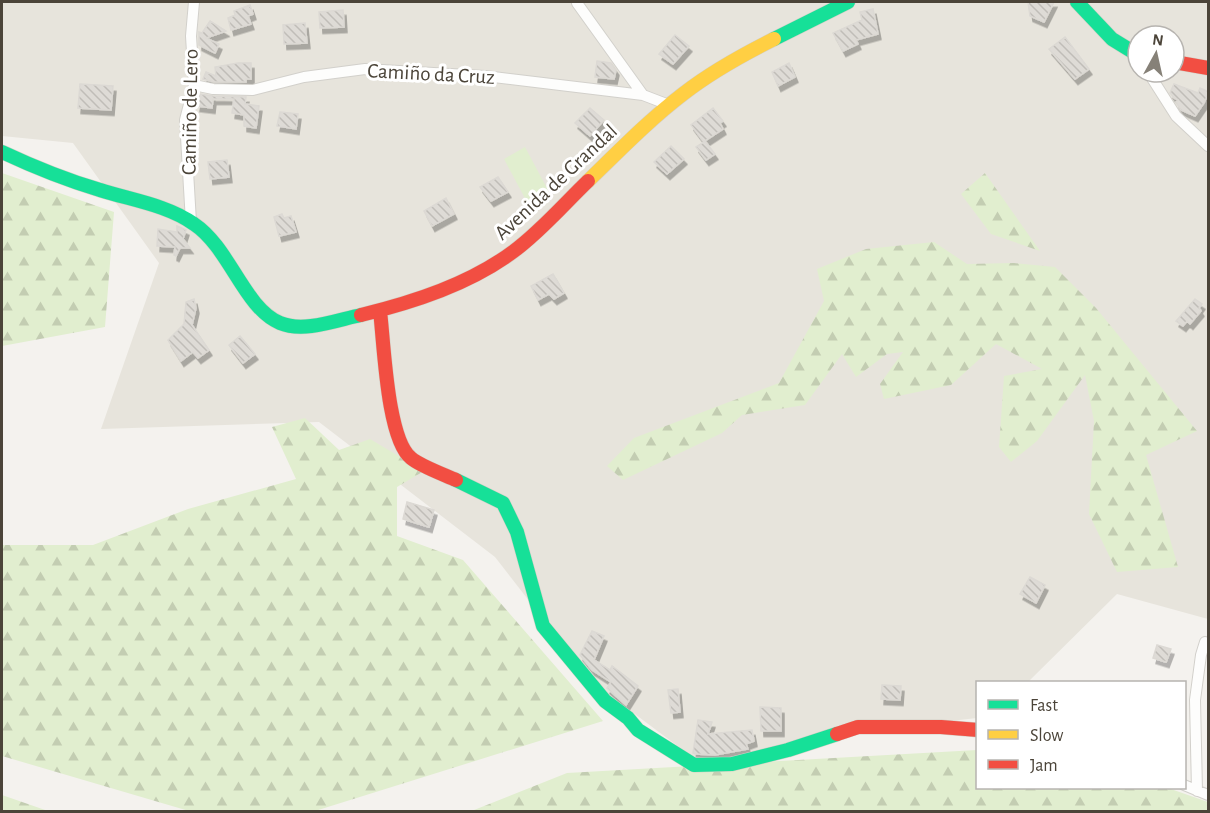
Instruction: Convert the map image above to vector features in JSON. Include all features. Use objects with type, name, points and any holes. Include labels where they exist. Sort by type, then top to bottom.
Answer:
[{"type":"street","name":"Camiño de Lero","points":[[191,222],[185,120],[194,85],[191,36],[194,2]]},
{"type":"street","name":"Avenida de Grandal","points":[[2,152],[47,173],[191,222],[203,230],[215,243],[254,301],[275,321],[293,326],[304,326],[380,311],[482,272],[517,249],[669,105],[731,61],[848,2]]},
{"type":"street","points":[[1077,2],[1126,49]]},
{"type":"street","points":[[577,3],[643,95]]},
{"type":"street","points":[[1186,64],[1209,68]]},
{"type":"street","name":"Camiño da Cruz","points":[[194,85],[213,89],[253,90],[304,77],[365,69],[485,76],[643,95],[669,105]]},
{"type":"street","points":[[1156,84],[1176,116],[1209,146]]},
{"type":"street","points":[[380,311],[392,417],[399,440],[410,458],[503,503],[517,532],[543,626],[605,701],[647,736],[694,765],[732,764],[788,750],[858,727],[941,727],[976,730]]},
{"type":"street","points":[[1197,790],[1196,700],[1201,655],[1205,642]]},
{"type":"street","points":[[1186,785],[1209,795]]},
{"type":"shaded area","points":[[2,2],[1208,2],[1208,619],[1117,594],[1029,681],[976,681],[976,718],[824,735],[720,759],[691,756],[592,682],[495,557],[319,422],[101,429],[159,263],[73,143],[2,136]]},
{"type":"green space","points":[[525,147],[549,192],[528,204],[504,159]]},
{"type":"green space","points":[[2,173],[114,212],[105,327],[2,346]]},
{"type":"green space","points":[[985,173],[1040,251],[991,234],[961,194]]},
{"type":"green space","points":[[934,242],[967,264],[1014,263],[1055,267],[1096,308],[1197,431],[1146,455],[1178,567],[1117,572],[1089,514],[1094,421],[1085,375],[1037,441],[1011,462],[999,447],[1004,376],[1042,369],[996,344],[951,385],[884,399],[880,384],[903,352],[887,354],[856,377],[842,354],[805,405],[742,415],[722,433],[623,480],[607,466],[634,438],[779,383],[824,301],[817,269],[866,249]]},
{"type":"green space","points":[[305,418],[339,450],[370,439],[424,471],[397,487],[397,536],[463,560],[603,721],[315,811],[189,811],[2,756],[2,545],[93,545],[188,509],[296,479],[272,427]]},
{"type":"green space","points":[[976,750],[976,789],[1171,789],[1208,802],[1208,812],[469,812],[567,773]]},
{"type":"green space","points":[[2,795],[48,811],[2,811]]},
{"type":"building","points":[[1028,2],[1054,2],[1044,22],[1030,16]]},
{"type":"building","points":[[250,5],[253,14],[248,16],[251,24],[231,30],[228,18],[235,15],[234,11]]},
{"type":"building","points":[[873,9],[878,34],[856,40],[858,44],[843,51],[833,33],[862,20],[860,12]]},
{"type":"building","points":[[343,10],[344,27],[320,28],[319,12]]},
{"type":"building","points":[[210,21],[226,31],[206,38],[219,44],[215,53],[199,45],[199,32],[202,33]]},
{"type":"building","points":[[305,23],[307,43],[284,44],[283,25]]},
{"type":"building","points":[[675,35],[689,46],[673,64],[659,54]]},
{"type":"building","points":[[1065,37],[1089,69],[1075,79],[1049,49]]},
{"type":"building","points":[[597,61],[611,63],[616,70],[614,79],[595,77]]},
{"type":"building","points":[[251,63],[251,79],[246,79],[246,82],[214,82],[203,79],[206,72],[216,76],[215,67]]},
{"type":"building","points":[[789,63],[795,77],[778,86],[772,72]]},
{"type":"building","points":[[80,84],[113,86],[111,110],[78,108]]},
{"type":"building","points":[[1174,84],[1198,93],[1200,88],[1209,92],[1195,116],[1181,110],[1176,102],[1178,100],[1170,93]]},
{"type":"building","points":[[199,94],[246,97],[245,104],[259,106],[256,128],[244,126],[244,115],[232,113],[234,99],[213,99],[212,108],[197,106]]},
{"type":"building","points":[[590,108],[604,120],[590,136],[575,123]]},
{"type":"building","points":[[713,108],[723,121],[720,123],[723,129],[705,141],[715,154],[706,160],[696,147],[704,142],[691,125]]},
{"type":"building","points":[[280,112],[298,114],[296,129],[277,126]]},
{"type":"building","points":[[671,146],[684,159],[667,174],[654,162]]},
{"type":"building","points":[[227,160],[229,177],[210,179],[208,162]]},
{"type":"building","points":[[498,177],[508,192],[491,201],[480,187]]},
{"type":"building","points":[[446,198],[454,214],[432,226],[424,211]]},
{"type":"building","points":[[282,214],[284,218],[291,216],[296,232],[279,236],[274,217]]},
{"type":"building","points":[[177,226],[186,230],[183,239],[190,248],[180,248],[176,256],[174,255],[175,247],[157,246],[158,229],[177,232]]},
{"type":"building","points":[[553,274],[564,293],[554,299],[549,294],[538,300],[531,286]]},
{"type":"building","points":[[194,299],[196,308],[192,325],[209,350],[198,358],[193,352],[181,361],[168,340],[184,324],[186,302]]},
{"type":"building","points":[[1195,299],[1202,304],[1199,308],[1201,311],[1190,324],[1187,321],[1183,326],[1176,321]]},
{"type":"building","points":[[240,336],[255,354],[243,363],[229,345]]},
{"type":"building","points":[[407,502],[434,510],[429,527],[403,519]]},
{"type":"building","points":[[1030,577],[1045,585],[1036,603],[1020,594]]},
{"type":"building","points":[[592,631],[604,636],[594,660],[610,670],[612,666],[638,686],[626,705],[607,688],[611,682],[592,670],[580,655]]},
{"type":"building","points":[[1157,645],[1171,649],[1166,662],[1153,658]]},
{"type":"building","points":[[882,685],[901,686],[900,700],[881,699]]},
{"type":"building","points":[[678,689],[680,712],[671,713],[668,690]]},
{"type":"building","points":[[760,707],[781,708],[781,731],[761,731]]},
{"type":"building","points":[[698,720],[712,722],[708,734],[752,730],[754,741],[746,744],[748,749],[715,755],[695,754],[693,753]]},
{"type":"traffic: fast","points":[[774,39],[848,2]]},
{"type":"traffic: fast","points":[[1077,2],[1112,39],[1126,48]]},
{"type":"traffic: fast","points":[[2,152],[62,178],[161,208],[183,217],[207,235],[218,247],[256,305],[280,323],[289,326],[310,326],[361,315]]},
{"type":"traffic: fast","points":[[456,480],[503,503],[517,532],[543,626],[605,701],[628,718],[638,730],[694,765],[732,764],[788,750],[837,734]]},
{"type":"traffic: slow","points":[[588,181],[646,125],[683,94],[727,64],[774,39]]},
{"type":"traffic: jam","points":[[1186,64],[1208,68]]},
{"type":"traffic: jam","points":[[361,315],[441,290],[497,263],[534,235],[588,181]]},
{"type":"traffic: jam","points":[[380,311],[388,389],[397,432],[403,448],[415,461],[456,480]]},
{"type":"traffic: jam","points":[[837,734],[858,727],[941,727],[976,730]]}]
